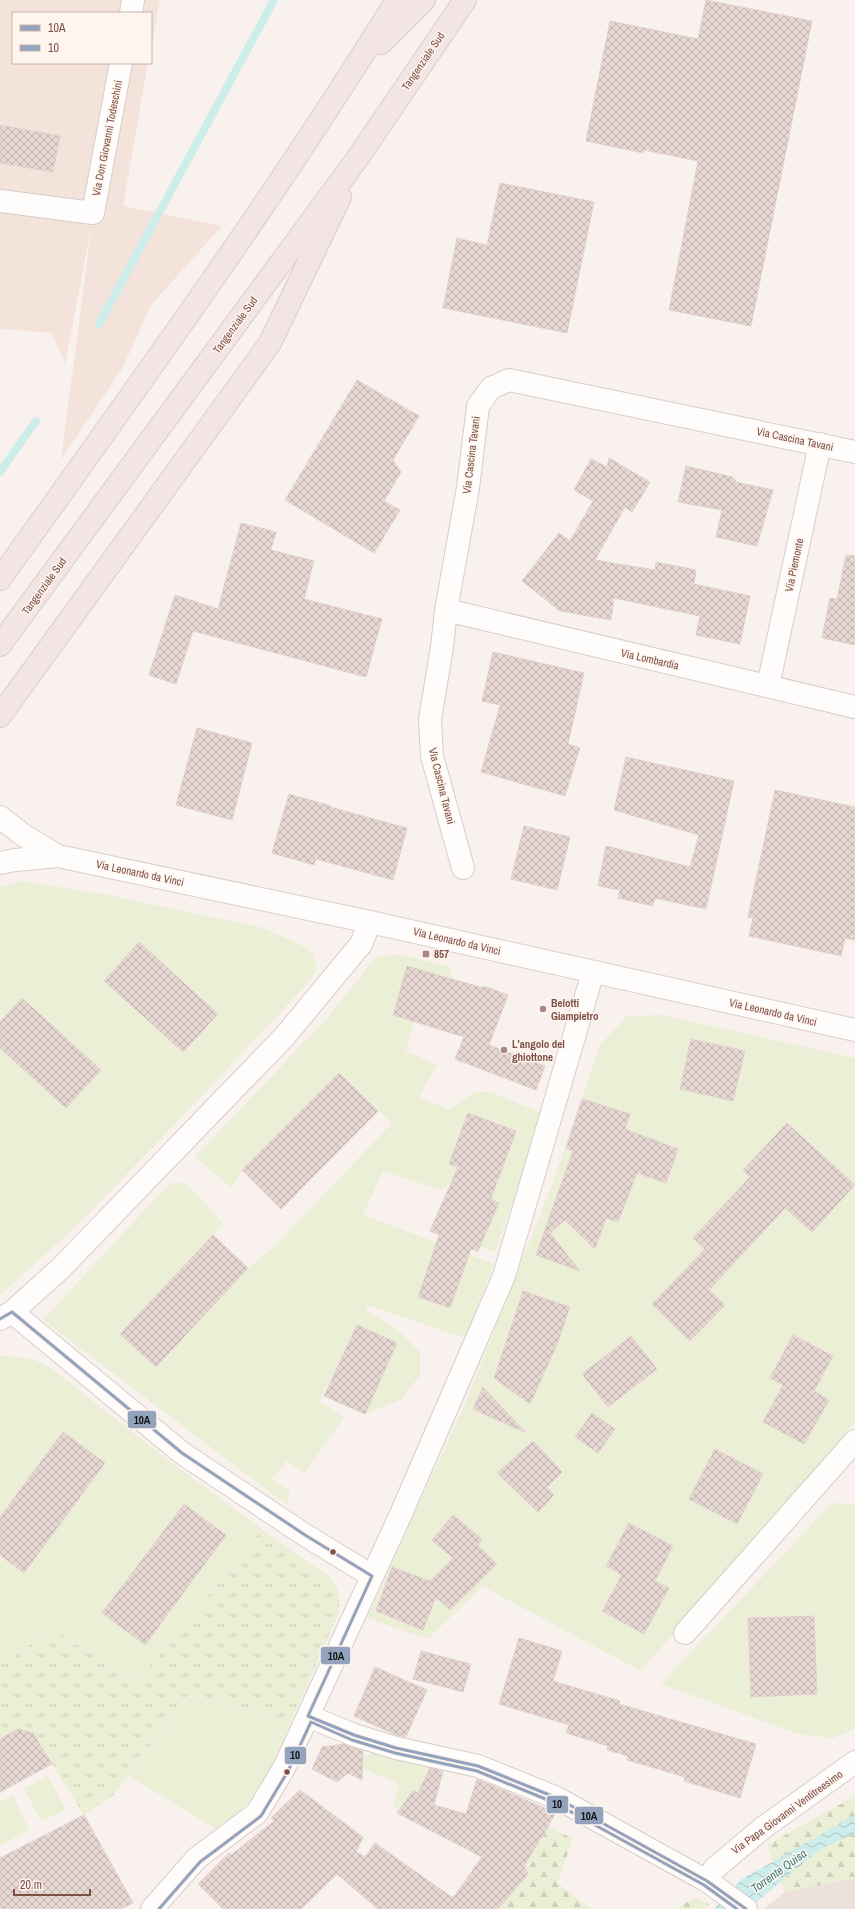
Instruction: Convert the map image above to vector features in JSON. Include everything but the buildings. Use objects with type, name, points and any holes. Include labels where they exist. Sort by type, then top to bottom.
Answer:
[{"type":"highway","points":[[0,579],[150,369],[348,80],[397,0]]},
{"type":"highway","points":[[348,80],[381,43],[424,0]]},
{"type":"highway","name":"Tangenziale Sud","points":[[0,645],[357,160],[465,0]]},
{"type":"highway","points":[[0,716],[270,342],[329,223],[357,160]]},
{"type":"street","points":[[131,12],[133,0]]},
{"type":"street","name":"Via Don Giovanni Todeschini","points":[[0,201],[94,213],[121,64]]},
{"type":"street","name":"Via Cascina Tavani","points":[[464,868],[432,756],[430,719],[442,647],[446,610],[468,488],[478,406],[491,388],[508,380],[855,452]]},
{"type":"street","name":"Via Piemonte","points":[[768,686],[820,444]]},
{"type":"street","name":"Via Lombardia","points":[[446,610],[855,707]]},
{"type":"street","name":"Via Leonardo da Vinci","points":[[0,817],[23,835],[58,856]]},
{"type":"street","name":"Via Leonardo da Vinci","points":[[0,863],[58,856],[370,922],[855,1030]]},
{"type":"street","points":[[370,922],[360,944],[284,1036],[61,1268],[6,1316],[182,1453],[305,1535],[372,1576]]},
{"type":"street","points":[[152,1909],[198,1858],[257,1813],[284,1768],[400,1516],[504,1276],[593,972]]},
{"type":"street","points":[[686,1633],[855,1442]]},
{"type":"street","points":[[308,1716],[354,1735],[389,1746],[478,1766],[550,1795],[707,1881],[746,1909]]},
{"type":"street","name":"Via Papa Giovanni Ventitreesimo","points":[[707,1881],[714,1869],[764,1827],[855,1762]]},
{"type":"shaded area","points":[[0,0],[160,0],[152,43],[152,12],[12,12],[12,64],[148,64],[123,206],[222,226],[151,305],[123,367],[61,460],[92,224],[65,364],[52,333],[0,329]]},
{"type":"shaded area","points":[[855,1878],[855,1909],[764,1909],[785,1892]]},
{"type":"green space","points":[[22,881],[108,895],[263,928],[303,946],[313,954],[317,969],[310,981],[161,1139],[71,1231],[0,1295],[0,887]]},
{"type":"green space","points":[[399,954],[450,967],[453,979],[407,966],[393,1015],[414,1022],[406,1051],[437,1065],[419,1097],[449,1110],[475,1092],[491,1092],[543,1114],[495,1252],[480,1246],[499,1203],[451,1182],[441,1190],[383,1171],[363,1215],[494,1264],[465,1338],[367,1305],[365,1310],[394,1328],[420,1352],[420,1375],[402,1399],[365,1414],[397,1343],[357,1325],[319,1402],[344,1417],[305,1473],[287,1461],[272,1479],[290,1492],[287,1505],[43,1320],[170,1184],[177,1182],[192,1189],[223,1224],[120,1334],[156,1367],[248,1268],[275,1246],[392,1123],[339,1073],[242,1170],[232,1188],[195,1157],[328,1017],[376,957]]},
{"type":"green space","points":[[662,1015],[855,1058],[855,1422],[641,1671],[482,1586],[428,1639],[367,1618],[468,1397],[552,1185],[600,1045],[627,1016]]},
{"type":"green space","points":[[0,1356],[7,1356],[34,1360],[52,1369],[169,1461],[262,1529],[137,1682],[53,1629],[0,1665],[0,1555],[24,1573],[105,1464],[63,1432],[0,1517]],"holes":[[[184,1504],[226,1535],[145,1645],[103,1613]]]},
{"type":"green space","points":[[832,1503],[855,1504],[855,1729],[833,1738],[798,1734],[661,1684]]},
{"type":"green space","points":[[262,1529],[329,1577],[336,1586],[339,1594],[338,1615],[290,1724],[189,1694],[113,1796],[84,1815],[33,1733],[18,1729],[0,1739],[0,1665],[53,1629],[137,1682]]},
{"type":"green space","points":[[189,1694],[290,1724],[267,1775],[242,1811],[218,1830],[129,1776]]},
{"type":"green space","points":[[390,1753],[431,1766],[409,1813],[393,1805],[399,1784],[363,1768],[363,1755]]},
{"type":"green space","points":[[48,1776],[66,1810],[41,1821],[24,1788]]},
{"type":"green space","points":[[13,1795],[29,1830],[0,1845],[0,1802]]},
{"type":"green space","points":[[855,1796],[855,1878],[785,1892],[767,1845]]},
{"type":"green space","points":[[548,1826],[573,1839],[557,1883],[592,1909],[498,1909],[528,1874],[524,1866]]},
{"type":"green space","points":[[696,1897],[709,1904],[703,1909],[676,1909]]},
{"type":"water","name":"Torrente Quisa","points":[[855,1815],[855,1833],[819,1850],[748,1909],[714,1909],[742,1879]]},
{"type":"waterway","points":[[99,324],[274,0]]},
{"type":"waterway","points":[[0,472],[36,421]]},
{"type":"transit line","name":"10A","points":[[0,1319],[12,1312],[182,1453],[305,1535],[372,1576],[308,1716],[354,1735],[396,1748],[478,1766],[557,1798],[707,1881],[746,1909]]},
{"type":"transit line","name":"10","points":[[159,1909],[200,1862],[261,1816],[288,1771],[311,1722],[352,1740],[395,1753],[477,1771],[555,1803],[704,1885],[737,1909]]},
{"type":"place","name":"857","points":[[426,954]]},
{"type":"place","name":"Belotti Giampietro","points":[[543,1009]]},
{"type":"place","name":"L'angolo del ghiottone","points":[[504,1050]]}]
